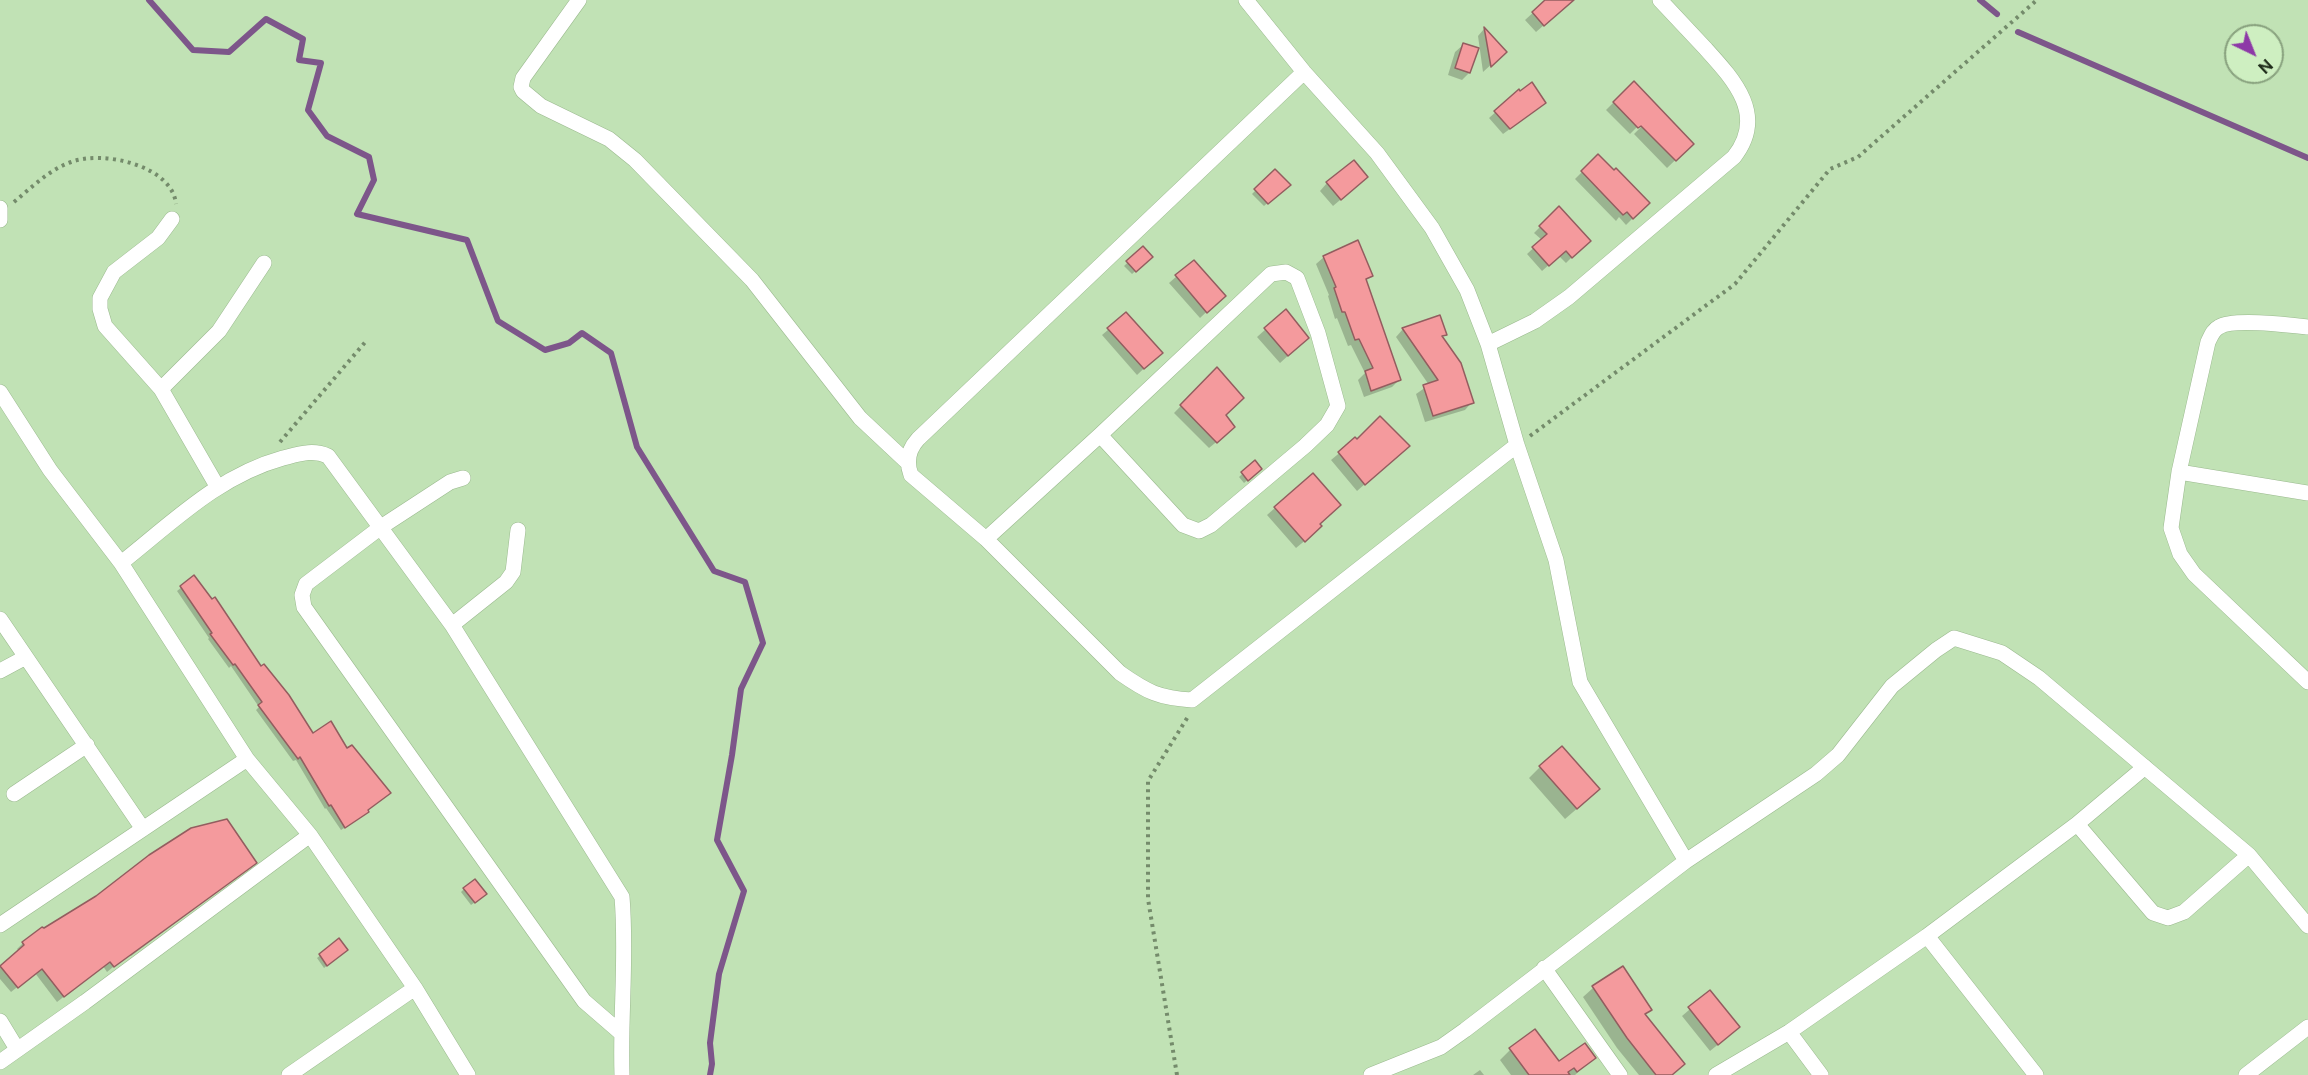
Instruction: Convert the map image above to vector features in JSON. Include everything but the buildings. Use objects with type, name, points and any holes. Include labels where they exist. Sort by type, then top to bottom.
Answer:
[{"type":"street","points":[[579,0],[523,78],[521,87],[523,92],[541,106],[609,139],[635,160],[752,280],[860,418],[907,462]]},
{"type":"street","points":[[1246,0],[1304,72],[1377,153],[1432,228],[1467,290],[1488,344],[1517,445],[1556,560],[1580,682],[1686,861]]},
{"type":"street","points":[[1488,344],[1535,321],[1569,297],[1743,147],[1748,135],[1749,120],[1740,93],[1731,78],[1660,0]]},
{"type":"street","points":[[1304,72],[918,439],[909,452],[907,462],[911,475],[986,539],[1120,673],[1144,690],[1169,698],[1192,700],[1517,445]]},
{"type":"street","points":[[172,219],[158,238],[114,272],[100,298],[100,309],[105,326],[161,389],[217,486]]},
{"type":"street","points":[[161,389],[219,331],[264,263]]},
{"type":"street","points":[[986,539],[1271,274],[1286,272],[1298,278],[1318,333],[1338,405],[1327,425],[1305,446],[1211,525],[1199,531],[1183,525],[1100,435]]},
{"type":"street","points":[[2308,327],[2253,323],[2222,325],[2213,331],[2208,342],[2179,472],[2171,528],[2180,554],[2194,574],[2308,681]]},
{"type":"street","points":[[0,392],[50,470],[121,563],[247,759],[310,835],[415,988],[468,1075]]},
{"type":"street","points":[[121,563],[217,486],[261,464],[311,452],[328,456],[452,625],[622,897],[625,933],[621,1033],[622,1075]]},
{"type":"street","points":[[2179,472],[2308,492]]},
{"type":"street","points":[[463,478],[450,482],[381,527],[306,584],[302,595],[304,607],[584,1001],[621,1033]]},
{"type":"street","points":[[452,625],[506,582],[513,572],[518,530]]},
{"type":"street","points":[[0,619],[143,829]]},
{"type":"street","points":[[1371,1075],[1441,1047],[1686,861],[1816,774],[1838,755],[1875,704],[1892,686],[1954,638],[2002,653],[2030,672],[2145,766],[2248,855],[2308,926]]},
{"type":"street","points":[[0,671],[26,657]]},
{"type":"street","points":[[14,794],[87,745]]},
{"type":"street","points":[[0,925],[247,759]]},
{"type":"street","points":[[1716,1075],[1789,1032],[1927,936],[2077,824],[2145,766]]},
{"type":"street","points":[[2077,824],[2153,913],[2168,918],[2184,912],[2248,855]]},
{"type":"street","points":[[0,1062],[86,1002],[310,835]]},
{"type":"street","points":[[1927,936],[2036,1075]]},
{"type":"street","points":[[1544,969],[1620,1075]]},
{"type":"street","points":[[289,1075],[415,988]]},
{"type":"street","points":[[0,1022],[17,1049]]},
{"type":"street","points":[[2246,1075],[2308,1027]]},
{"type":"street","points":[[1789,1032],[1821,1075]]},
{"type":"path","points":[[1517,445],[1735,284],[1830,169],[1858,157],[2037,0]]},
{"type":"path","points":[[0,213],[51,171],[71,161],[105,156],[157,174],[172,189],[176,209],[172,219]]},
{"type":"path","points":[[261,464],[367,340]]},
{"type":"path","points":[[1177,1075],[1148,899],[1148,782],[1189,718],[1192,700]]},
{"type":"waterway","points":[[149,0],[193,50],[229,52],[266,19],[303,39],[299,60],[321,63],[308,110],[327,136],[369,157],[374,180],[357,214],[467,240],[498,321],[545,350],[569,343],[582,333],[611,353],[637,447],[714,571],[745,582],[763,643],[741,689],[717,840],[744,891],[719,974],[710,1043],[712,1064],[710,1075]]},
{"type":"waterway","points":[[1980,0],[1997,14]]},
{"type":"waterway","points":[[2018,32],[2308,158]]}]
